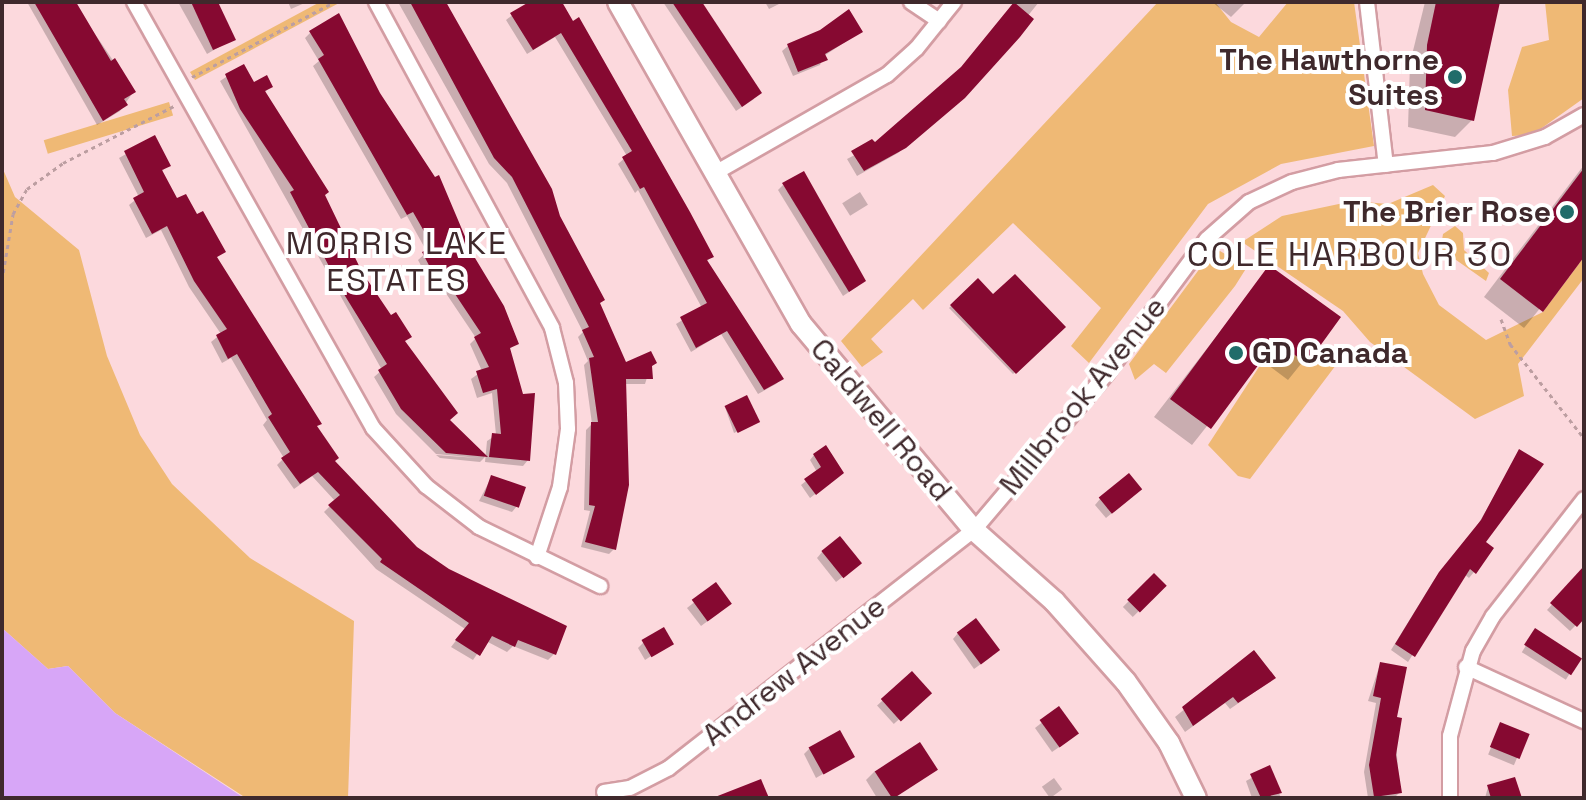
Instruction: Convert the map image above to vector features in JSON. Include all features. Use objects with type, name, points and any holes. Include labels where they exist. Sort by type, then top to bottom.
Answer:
[{"type":"street","points":[[134,2],[373,428],[449,506],[537,557],[600,586]]},
{"type":"street","points":[[376,2],[552,328],[566,383],[568,429],[560,487],[537,557]]},
{"type":"street","name":"Caldwell Road","points":[[618,2],[801,324],[974,530],[1054,601],[1126,682],[1169,743],[1196,798]]},
{"type":"street","points":[[911,2],[939,21]]},
{"type":"street","points":[[715,173],[879,80],[911,55],[954,2]]},
{"type":"street","points":[[1367,2],[1386,165]]},
{"type":"street","name":"Millbrook Avenue","points":[[974,530],[1227,219],[1292,182],[1386,165],[1493,153],[1545,137],[1584,115]]},
{"type":"street","points":[[1450,798],[1450,736],[1466,667],[1493,616],[1584,499]]},
{"type":"street","name":"Andrew Avenue","points":[[604,792],[630,788],[669,768],[974,530]]},
{"type":"street","points":[[1466,667],[1584,721]]},
{"type":"path","points":[[179,83],[334,2]]},
{"type":"path","points":[[2,280],[13,214],[27,189],[63,163],[188,99]]},
{"type":"path","points":[[1501,319],[1510,344],[1584,438]]},
{"type":"shaded area","points":[[320,2],[341,2],[195,80],[190,72]]},
{"type":"shaded area","points":[[1158,2],[1215,2],[1231,22],[1259,37],[1288,2],[1354,2],[1374,146],[1281,164],[1208,204],[1089,363],[1071,346],[1101,308],[1013,223],[923,310],[913,299],[871,339],[883,352],[862,367],[841,341]]},
{"type":"shaded area","points":[[1545,2],[1584,2],[1584,98],[1532,135],[1512,136],[1508,90],[1522,47],[1549,40]]},
{"type":"shaded area","points":[[169,102],[173,115],[48,154],[44,140]]},
{"type":"shaded area","points":[[2,167],[15,197],[79,250],[107,356],[140,435],[172,484],[250,558],[354,621],[348,798],[246,798],[115,713],[68,666],[48,669],[2,628]]},
{"type":"shaded area","points":[[1433,185],[1445,196],[1418,253],[1423,274],[1439,305],[1486,340],[1543,312],[1584,257],[1584,278],[1518,364],[1524,396],[1475,419],[1370,342],[1343,311],[1242,242],[1282,216],[1353,201],[1388,204]]},
{"type":"shaded area","points":[[1455,226],[1463,233],[1464,250],[1489,273],[1486,281],[1449,255],[1439,258],[1443,234]]},
{"type":"shaded area","points":[[1220,251],[1247,267],[1235,286],[1166,373],[1154,364],[1135,380],[1129,364],[1209,256]]},
{"type":"shaded area","points":[[1276,341],[1307,364],[1339,361],[1250,479],[1238,476],[1208,445]]},
{"type":"shaded area","points":[[2,628],[48,669],[68,666],[115,713],[244,798],[2,798]]},
{"type":"building","points":[[34,2],[76,2],[111,61],[115,58],[136,92],[124,99],[128,105],[103,121]]},
{"type":"building","points":[[191,2],[218,2],[236,40],[213,50]]},
{"type":"building","points":[[410,2],[446,2],[552,189],[560,216],[605,300],[600,303],[626,362],[651,351],[657,363],[652,366],[653,379],[626,379],[629,485],[616,550],[585,542],[595,506],[589,505],[591,422],[598,422],[589,358],[594,357],[582,330],[589,327],[512,177],[494,158]]},
{"type":"building","points":[[529,2],[562,2],[573,21],[579,17],[714,257],[707,260],[784,379],[764,390],[727,331],[696,348],[680,317],[707,303],[644,187],[640,189],[622,157],[632,151],[561,33],[533,50],[510,13]]},
{"type":"building","points":[[672,2],[702,2],[762,93],[742,107]]},
{"type":"building","points":[[1014,2],[1034,19],[1020,37],[965,98],[906,148],[864,171],[851,151],[872,139],[875,142],[961,67]]},
{"type":"building","name":"The Hawthorne Suites","points":[[1436,2],[1500,2],[1474,121],[1425,110],[1427,45]]},
{"type":"building","points":[[849,9],[863,32],[825,54],[828,60],[798,72],[787,44],[820,30]]},
{"type":"building","points":[[339,13],[380,93],[435,177],[439,175],[472,253],[504,306],[519,344],[510,348],[523,394],[535,393],[530,461],[489,457],[492,433],[501,434],[497,389],[483,393],[476,371],[489,367],[474,337],[481,333],[439,270],[433,273],[422,252],[433,247],[413,212],[407,215],[318,59],[324,55],[309,31]]},
{"type":"building","points":[[244,64],[254,82],[267,75],[273,87],[265,91],[329,192],[325,195],[362,272],[391,315],[396,312],[412,337],[405,341],[458,413],[450,420],[488,457],[446,453],[401,409],[378,370],[387,364],[342,291],[290,192],[294,190],[240,109],[225,74]]},
{"type":"building","points":[[155,135],[171,166],[162,170],[177,198],[186,194],[197,214],[203,211],[226,252],[217,257],[322,424],[317,426],[339,458],[335,461],[417,547],[449,569],[567,626],[556,655],[518,640],[515,647],[492,636],[480,656],[455,640],[469,623],[380,562],[382,559],[328,505],[340,495],[318,472],[300,484],[281,458],[290,452],[268,417],[272,414],[237,354],[228,359],[216,335],[227,329],[194,281],[167,226],[152,234],[133,198],[144,192],[124,151]]},
{"type":"building","name":"The Brier Rose","points":[[1584,168],[1584,257],[1543,312],[1500,279]]},
{"type":"building","points":[[804,171],[866,281],[849,292],[782,183]]},
{"type":"building","name":"GD Canada","points":[[1269,265],[1341,317],[1307,364],[1276,341],[1211,429],[1170,399]]},
{"type":"building","points":[[1015,274],[1066,327],[1016,374],[950,305],[978,278],[993,294]]},
{"type":"building","points":[[747,395],[760,422],[738,433],[725,406]]},
{"type":"building","points":[[826,445],[844,473],[816,495],[804,479],[821,467],[813,454]]},
{"type":"building","points":[[1519,449],[1544,464],[1486,542],[1494,548],[1476,574],[1470,569],[1415,657],[1395,644],[1439,572],[1481,520]]},
{"type":"building","points":[[1129,473],[1142,489],[1112,514],[1099,498]]},
{"type":"building","points":[[491,475],[526,487],[519,508],[484,496]]},
{"type":"building","points":[[840,536],[862,563],[843,578],[821,551]]},
{"type":"building","points":[[1584,566],[1584,619],[1577,627],[1550,603]]},
{"type":"building","points":[[1154,573],[1167,586],[1140,613],[1127,600]]},
{"type":"building","points":[[716,582],[732,604],[708,621],[692,600]]},
{"type":"building","points":[[976,618],[1000,650],[981,664],[957,632]]},
{"type":"building","points":[[664,627],[674,644],[651,657],[641,640]]},
{"type":"building","points":[[1535,628],[1582,658],[1571,675],[1524,645]]},
{"type":"building","points":[[1254,650],[1276,678],[1238,703],[1233,697],[1193,726],[1182,707]]},
{"type":"building","points":[[1380,662],[1407,667],[1397,717],[1402,718],[1396,755],[1402,793],[1374,797],[1369,765],[1381,698],[1373,696]]},
{"type":"building","points":[[912,671],[932,693],[901,721],[881,699]]},
{"type":"building","points":[[1059,706],[1079,734],[1060,748],[1040,720]]},
{"type":"building","points":[[1500,722],[1530,734],[1520,759],[1490,747]]},
{"type":"building","points":[[840,730],[855,757],[824,775],[809,747]]},
{"type":"building","points":[[920,742],[938,770],[894,798],[875,771]]},
{"type":"building","points":[[1270,765],[1282,793],[1261,798],[1250,774]]},
{"type":"building","points":[[1515,777],[1522,798],[1491,798],[1487,785]]},
{"type":"building","points":[[761,779],[769,798],[715,798],[715,797]]},
{"type":"place","name":"The Hawthorne Suites","points":[[1455,77]]},
{"type":"place","name":"The Brier Rose","points":[[1567,212]]},
{"type":"place","name":"GD Canada","points":[[1236,353]]},
{"type":"district","name":"COLE HARBOUR 30","points":[[1350,255]]},
{"type":"district","name":"MORRIS LAKE ESTATES","points":[[397,262]]}]
